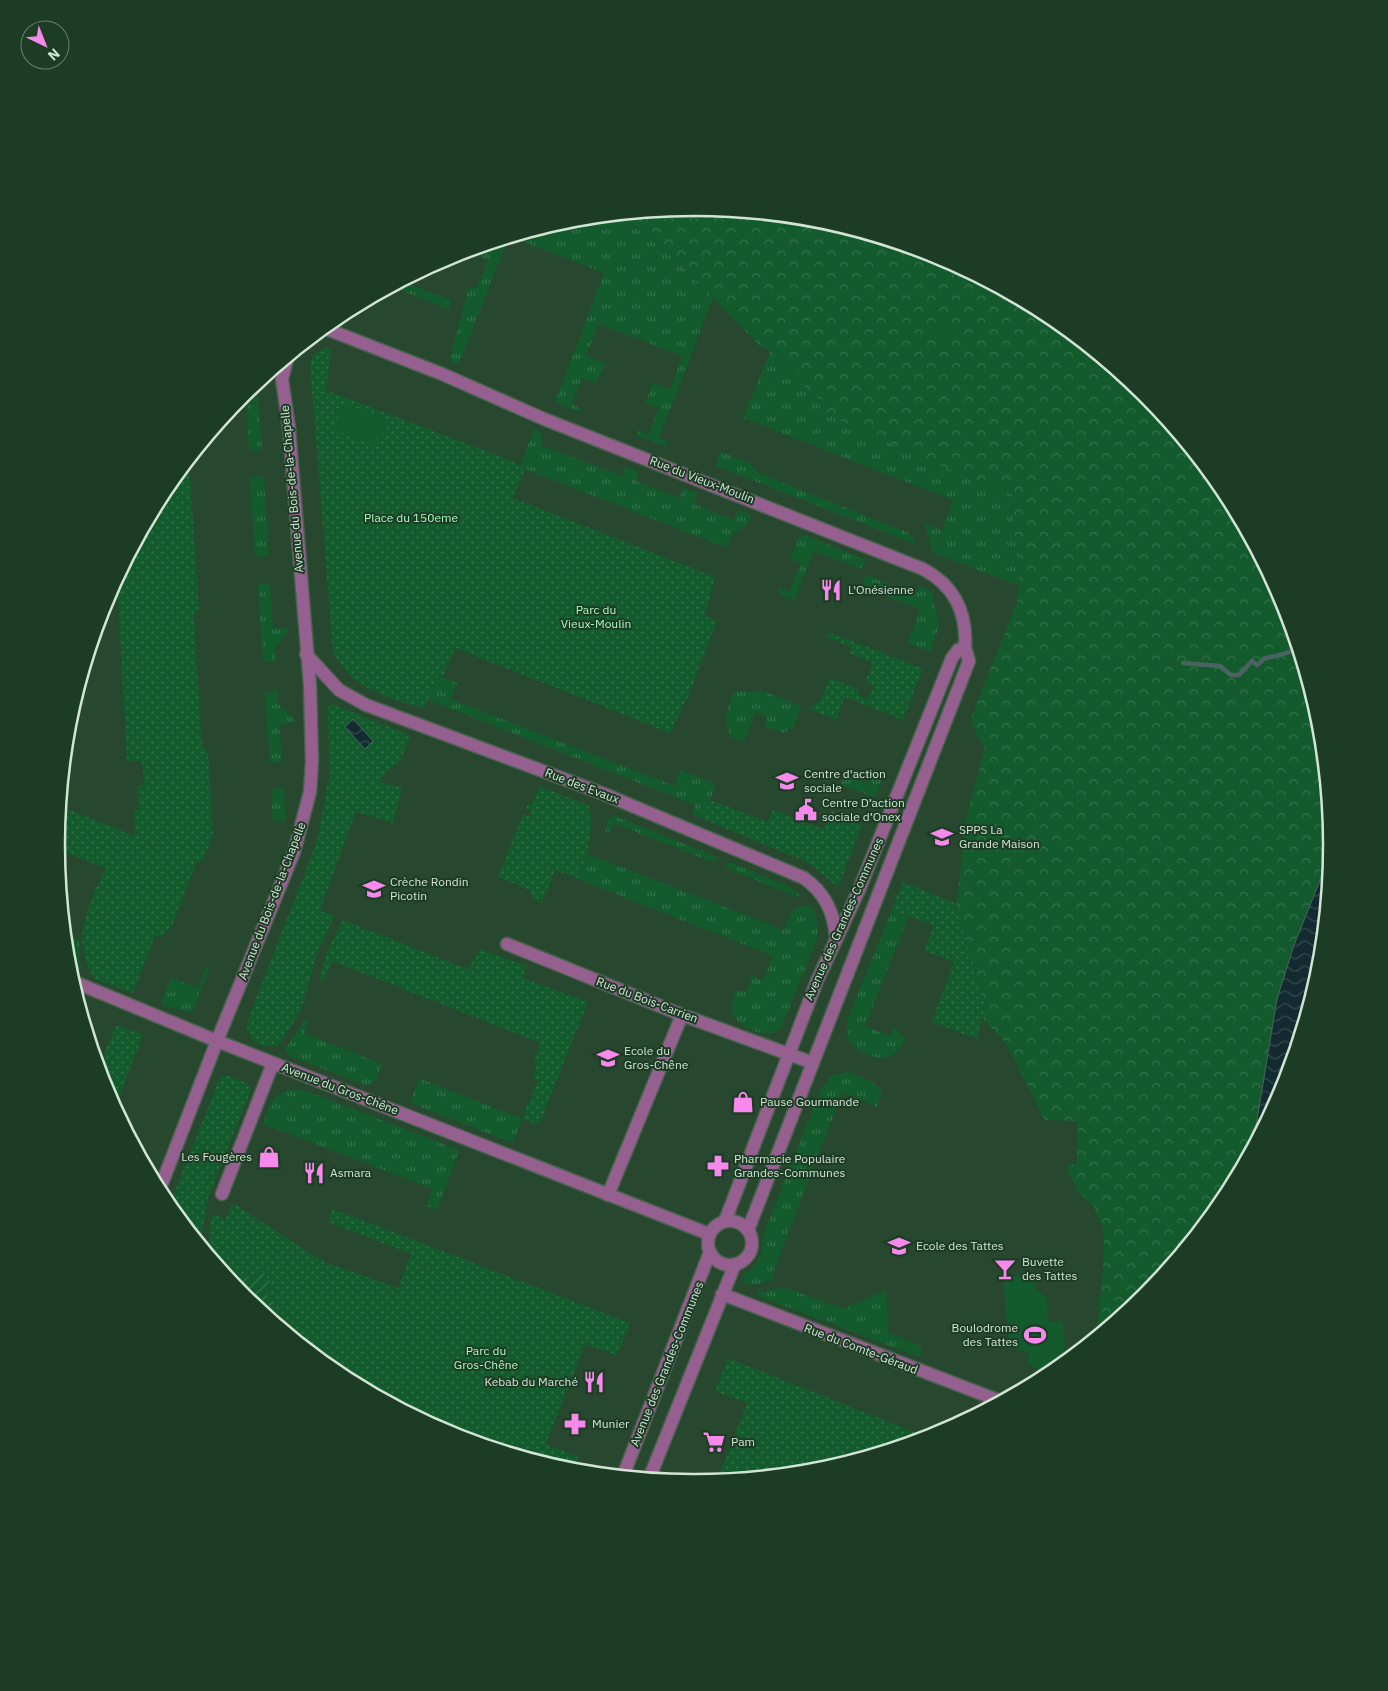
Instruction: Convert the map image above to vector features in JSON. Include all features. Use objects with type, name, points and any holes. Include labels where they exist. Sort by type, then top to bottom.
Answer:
[{"type":"street","name":"Rue du Vieux-Moulin","points":[[333,331],[923,569],[947,586],[958,600],[964,622],[965,647]]},
{"type":"street","name":"Avenue du Bois-de-la-Chapelle","points":[[163,1182],[216,1041],[294,852],[307,809],[312,762],[289,428],[282,382],[285,368]]},
{"type":"street","name":"Avenue des Grandes-Communes","points":[[724,1221],[829,950],[859,890],[952,658],[958,650],[965,647],[969,661],[748,1230]]},
{"type":"street","name":"Rue des Evaux","points":[[306,654],[339,690],[358,702],[604,794],[798,875],[814,885],[826,899],[835,925],[836,938]]},
{"type":"street","name":"Rue du Bois-Carrien","points":[[507,944],[682,1015],[788,1052],[813,1063]]},
{"type":"street","name":"Avenue du Gros-Chêne","points":[[81,985],[216,1041],[709,1234]]},
{"type":"street","points":[[608,1195],[682,1015]]},
{"type":"street","points":[[222,1194],[273,1063]]},
{"type":"street","points":[[724,1221],[735,1221],[748,1230],[752,1240],[751,1251],[744,1260],[735,1264],[720,1263],[710,1252],[709,1234],[714,1227],[724,1221]]},
{"type":"street","name":"Avenue des Grandes-Communes","points":[[625,1470],[710,1252]]},
{"type":"street","name":"Avenue des Grandes-Communes","points":[[651,1473],[735,1264]]},
{"type":"street","name":"Rue du Comte-Géraud","points":[[722,1294],[993,1398]]},
{"type":"green space","points":[[694,216],[776,222],[817,229],[857,238],[935,264],[1009,301],[1077,346],[1139,401],[1167,431],[1217,496],[1239,531],[1258,567],[1290,643],[1302,683],[1318,763],[1322,804],[1322,875],[1294,945],[1277,999],[1256,1128],[1217,1195],[1193,1228],[1139,1290],[1097,1328],[1103,1271],[1104,1232],[1094,1207],[1078,1192],[1067,1169],[1067,1166],[1077,1163],[1078,1121],[1045,1120],[1007,1045],[983,1019],[985,1006],[956,909],[967,813],[985,749],[971,724],[972,716],[1017,602],[1019,586],[1012,494],[935,464],[818,410],[823,400],[807,392],[798,369],[769,354],[770,351],[759,345],[678,262],[628,220]]},
{"type":"green space","points":[[627,221],[678,262],[713,298],[659,438],[668,441],[666,447],[638,436],[638,431],[648,434],[659,409],[645,403],[653,383],[670,389],[682,356],[599,324],[586,356],[606,364],[595,383],[582,378],[571,404],[581,409],[578,412],[555,402],[604,273],[522,241],[571,229]]},
{"type":"green space","points":[[505,246],[460,361],[456,364],[451,362],[450,358],[469,286],[476,289],[488,260],[477,255]]},
{"type":"green space","points":[[410,285],[451,300],[449,309],[400,290]]},
{"type":"green space","points":[[936,319],[951,335],[948,339],[932,340]]},
{"type":"green space","points":[[326,347],[331,350],[326,390],[512,461],[525,469],[513,498],[715,577],[705,616],[717,621],[688,697],[670,733],[455,648],[443,677],[438,676],[424,709],[383,695],[361,684],[351,676],[333,652],[310,365],[313,355]]},
{"type":"green space","points":[[769,354],[799,369],[807,392],[823,400],[819,410],[926,460],[1012,494],[1019,586],[932,552],[925,524],[942,530],[953,500],[743,418]]},
{"type":"green space","points":[[258,393],[262,450],[249,451],[247,404]]},
{"type":"green space","points":[[344,403],[388,420],[377,447],[333,429]]},
{"type":"green space","points":[[534,429],[542,432],[541,445],[622,476],[626,466],[639,472],[636,481],[679,498],[684,488],[698,494],[694,504],[733,520],[738,510],[752,515],[745,527],[733,532],[727,548],[525,469],[520,466]]},
{"type":"green space","points":[[720,451],[750,464],[759,473],[909,533],[915,540],[915,544],[716,466]]},
{"type":"green space","points":[[190,470],[199,609],[194,616],[201,734],[203,747],[208,752],[213,834],[203,861],[197,861],[172,926],[160,937],[155,936],[133,993],[94,979],[83,949],[82,936],[88,910],[105,868],[65,852],[66,808],[135,836],[134,810],[139,809],[138,786],[144,784],[142,762],[127,761],[118,594],[149,531]]},
{"type":"green space","points":[[264,476],[269,556],[255,557],[250,477]]},
{"type":"green space","points":[[805,535],[866,560],[862,569],[814,551],[794,600],[778,594],[779,588],[789,592],[801,563],[790,559],[799,538]]},
{"type":"green space","points":[[866,575],[915,595],[920,585],[932,592],[939,626],[930,652],[908,643],[920,609],[862,587]]},
{"type":"green space","points":[[258,583],[270,583],[273,629],[288,628],[289,631],[275,647],[276,663],[263,661]]},
{"type":"green space","points":[[829,632],[923,669],[903,720],[845,697],[836,720],[809,709],[821,700],[830,678],[857,688],[860,696],[868,699],[874,686],[865,682],[873,663],[849,653],[851,647],[827,637]]},
{"type":"green space","points":[[438,676],[458,683],[450,699],[675,786],[680,770],[716,784],[703,819],[693,815],[695,805],[428,700]]},
{"type":"green space","points":[[277,689],[278,704],[295,722],[279,724],[282,762],[270,763],[265,693]]},
{"type":"green space","points":[[734,691],[762,691],[802,706],[793,728],[783,733],[764,726],[767,717],[755,712],[744,742],[730,736],[725,718]]},
{"type":"green space","points":[[332,704],[406,734],[410,738],[399,763],[381,778],[382,783],[402,787],[393,823],[356,812],[320,910],[335,916],[317,954],[301,1010],[279,1045],[261,1045],[252,1040],[249,1035],[247,1022],[317,841],[329,777],[328,706]]},
{"type":"green space","points":[[880,774],[884,775],[875,797],[841,785],[845,775],[864,783]]},
{"type":"green space","points":[[539,786],[590,806],[591,816],[589,843],[578,879],[555,870],[542,903],[533,899],[530,890],[498,877],[523,814],[529,816],[532,811],[526,808],[528,803],[532,805]]},
{"type":"green space","points":[[284,788],[286,821],[273,822],[271,789]]},
{"type":"green space","points":[[710,800],[768,822],[773,810],[823,829],[831,811],[862,825],[839,885],[836,886],[814,867],[802,860],[703,819]]},
{"type":"green space","points":[[615,816],[717,857],[714,863],[614,823],[609,833],[605,831],[609,818]]},
{"type":"green space","points":[[588,854],[784,930],[792,911],[803,905],[812,907],[818,921],[817,940],[781,1028],[769,1034],[762,1033],[741,1024],[731,1014],[734,991],[747,991],[752,976],[763,981],[773,956],[578,879]]},
{"type":"green space","points":[[729,862],[790,887],[799,894],[798,897],[724,867]]},
{"type":"green space","points":[[903,882],[957,904],[956,909],[985,1006],[977,1039],[932,1022],[954,962],[924,951],[933,926],[892,909]]},
{"type":"green space","points":[[892,909],[909,916],[865,1026],[890,1036],[894,1027],[905,1038],[893,1055],[877,1057],[858,1050],[849,1040],[847,1034],[848,1018]]},
{"type":"green space","points":[[343,920],[468,969],[480,949],[527,966],[523,978],[588,1002],[539,1125],[522,1119],[538,1080],[532,1077],[537,1065],[534,1063],[540,1043],[332,961],[323,982],[319,980],[327,951]]},
{"type":"green space","points":[[72,938],[79,939],[81,969],[78,971]]},
{"type":"green space","points":[[207,966],[210,967],[192,1012],[163,1006],[162,1001],[171,978],[198,988]]},
{"type":"green space","points":[[305,1019],[309,1020],[304,1033],[382,1064],[375,1081],[368,1086],[290,1056],[285,1050]]},
{"type":"green space","points":[[116,1025],[143,1035],[119,1099],[102,1059]]},
{"type":"green space","points":[[849,1072],[876,1084],[882,1092],[877,1107],[842,1093],[772,1275],[776,1279],[753,1285],[744,1283],[744,1275],[757,1262],[761,1254],[763,1236],[820,1091],[832,1075]]},
{"type":"green space","points":[[227,1075],[247,1083],[251,1090],[208,1199],[201,1236],[173,1197],[220,1077]]},
{"type":"green space","points":[[419,1078],[522,1119],[513,1143],[410,1103]]},
{"type":"green space","points":[[301,1089],[459,1150],[437,1210],[426,1206],[433,1189],[263,1124],[272,1102],[279,1094]]},
{"type":"green space","name":"Parc du Gros-Chêne","points":[[233,1203],[322,1261],[398,1288],[411,1254],[328,1222],[333,1209],[630,1323],[617,1355],[585,1344],[546,1444],[578,1457],[576,1463],[531,1453],[453,1427],[379,1390],[311,1345],[249,1290],[209,1245],[211,1216],[217,1215],[225,1220]]},
{"type":"green space","points":[[263,1271],[273,1287],[265,1292],[275,1308],[271,1310],[240,1280],[246,1276],[249,1280]]},
{"type":"green space","name":"Boulodrome des Tattes","points":[[1034,1274],[1035,1288],[1047,1298],[1048,1322],[1063,1321],[1065,1344],[1063,1354],[1040,1370],[1027,1364],[1030,1354],[1014,1348],[1009,1349],[1003,1277]]},
{"type":"green space","points":[[786,1288],[844,1309],[886,1290],[888,1333],[922,1347],[919,1357],[758,1296],[758,1292]]},
{"type":"green space","points":[[728,1358],[917,1433],[857,1453],[817,1462],[776,1469],[720,1473],[747,1403],[715,1391]]},
{"type":"water","points":[[353,719],[373,741],[365,749],[345,727]]},
{"type":"water","points":[[1322,875],[1318,928],[1302,1008],[1290,1048],[1256,1128],[1277,999],[1294,945]]},
{"type":"waterway","points":[[1183,663],[1220,666],[1231,675],[1239,675],[1252,661],[1257,665],[1265,658],[1293,652]]},
{"type":"place","name":"L'Onésienne","points":[[831,590]]},
{"type":"place","name":"Centre d'action sociale","points":[[787,781]]},
{"type":"place","name":"Centre D’action sociale d’Onex","points":[[806,810]]},
{"type":"place","name":"SPPS La Grande Maison","points":[[942,837]]},
{"type":"place","name":"Crèche Rondin Picotin","points":[[374,889]]},
{"type":"place","name":"Ecole du Gros-Chêne","points":[[608,1058]]},
{"type":"place","name":"Pause Gourmande","points":[[743,1102]]},
{"type":"place","name":"Les Fougères","points":[[269,1157]]},
{"type":"place","name":"Pharmacie Populaire Grandes-Communes","points":[[718,1166]]},
{"type":"place","name":"Asmara","points":[[314,1173]]},
{"type":"place","name":"Ecole des Tattes","points":[[899,1246]]},
{"type":"place","name":"Buvette des Tattes","points":[[1005,1269]]},
{"type":"place","name":"Boulodrome des Tattes","points":[[1035,1335]]},
{"type":"place","name":"Kebab du Marché","points":[[594,1382]]},
{"type":"place","name":"Munier","points":[[575,1424]]},
{"type":"place","name":"Pam","points":[[714,1442]]},
{"type":"park label","name":"Place du 150eme","points":[[411,518]]},
{"type":"park label","name":"Parc du Vieux-Moulin","points":[[596,617]]}]
